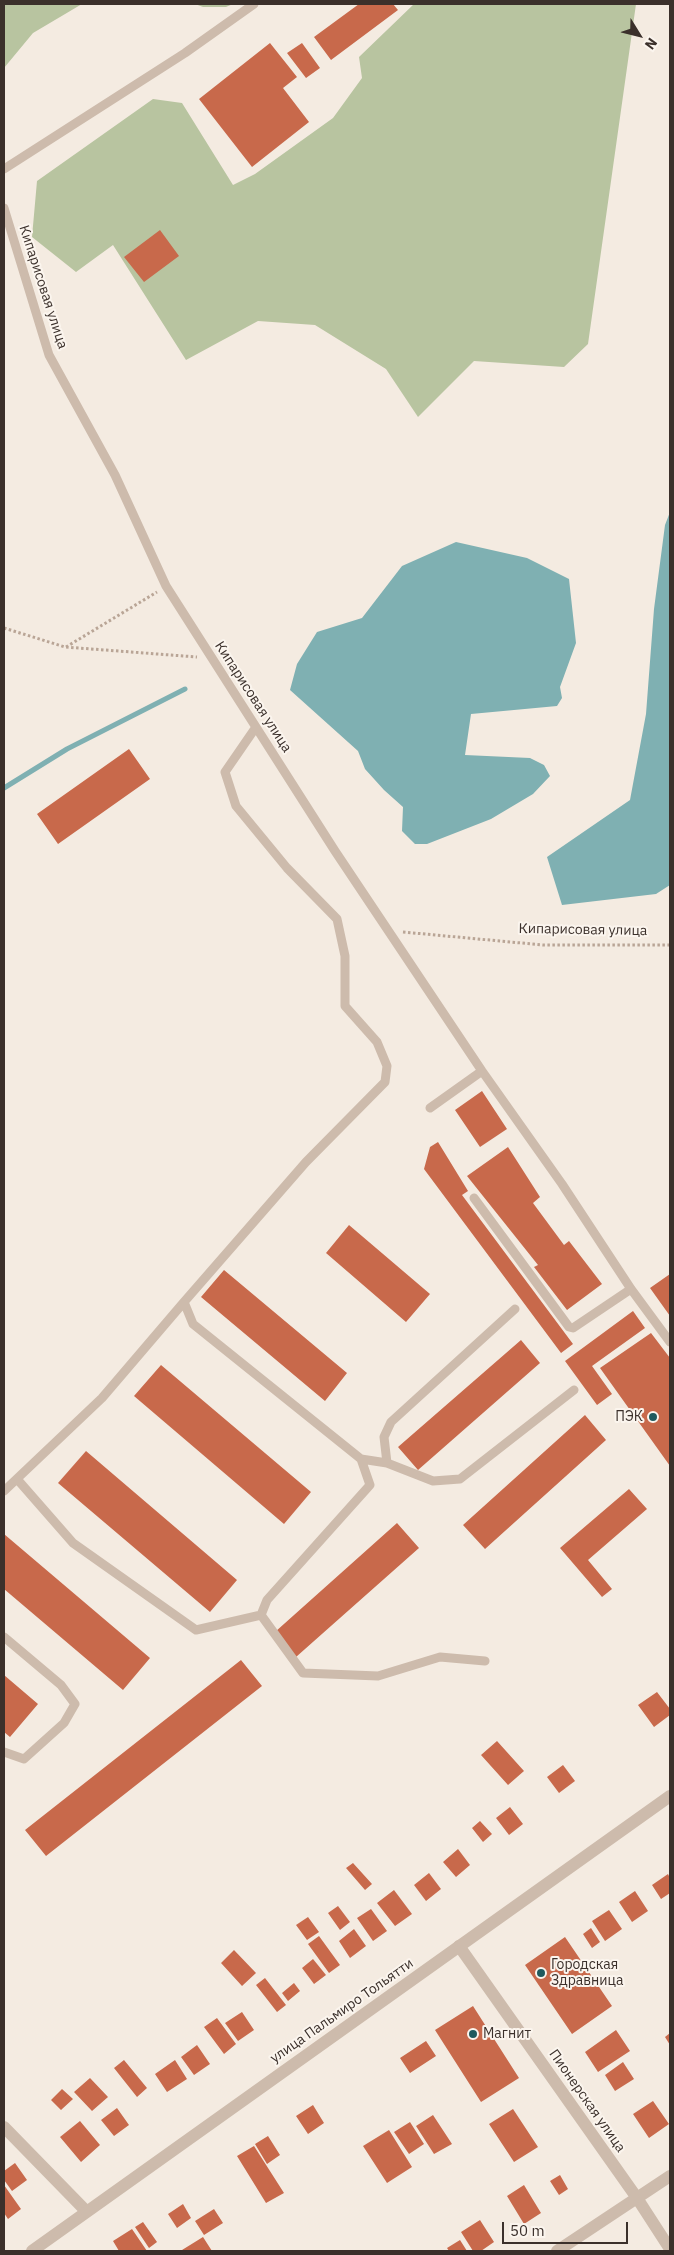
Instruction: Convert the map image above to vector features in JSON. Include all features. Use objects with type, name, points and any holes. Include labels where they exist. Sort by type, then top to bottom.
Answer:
[{"type":"street","name":"улица Пальмиро Тольятти","points":[[32,2251],[670,1796]]},
{"type":"street","name":"Пионерская улица","points":[[459,1946],[637,2198],[670,2250]]},
{"type":"street","points":[[4,2127],[86,2211]]},
{"type":"street","points":[[557,2251],[670,2176]]},
{"type":"lane","points":[[4,169],[185,53],[254,4]]},
{"type":"lane","name":"Кипарисовая улица","points":[[4,208],[49,355],[115,474],[166,586],[390,931]]},
{"type":"lane","points":[[4,1492],[102,1398],[306,1162],[385,1082],[387,1066],[377,1042],[345,1006],[345,956],[337,918],[287,868],[236,806],[225,772],[256,727]]},
{"type":"lane","points":[[390,931],[482,1071],[562,1184],[630,1289],[670,1342]]},
{"type":"lane","points":[[430,1108],[482,1071]]},
{"type":"lane","points":[[474,1198],[569,1327],[573,1328],[630,1289]]},
{"type":"lane","points":[[184,1302],[193,1324],[361,1459],[387,1463],[432,1482],[460,1479],[574,1390]]},
{"type":"lane","points":[[387,1463],[384,1437],[391,1422],[515,1309]]},
{"type":"lane","points":[[261,1615],[267,1600],[370,1485],[361,1459]]},
{"type":"lane","points":[[17,1479],[73,1542],[196,1630],[261,1615]]},
{"type":"lane","points":[[261,1615],[303,1673],[378,1676],[440,1658],[485,1661]]},
{"type":"lane","points":[[4,1637],[61,1685],[75,1704],[64,1723],[24,1759],[4,1752]]},
{"type":"path","points":[[65,647],[166,586]]},
{"type":"path","points":[[4,628],[65,647],[212,658]]},
{"type":"path","name":"Кипарисовая улица","points":[[390,931],[543,945],[670,944]]},
{"type":"green space","points":[[4,4],[82,4],[33,33],[4,68]]},
{"type":"green space","points":[[195,4],[233,4],[226,7],[203,7]]},
{"type":"green space","points":[[414,4],[636,4],[588,344],[564,367],[474,361],[418,417],[386,369],[315,325],[258,321],[186,360],[113,245],[76,272],[32,237],[37,181],[153,99],[182,103],[233,185],[255,174],[333,118],[362,78],[359,57]]},
{"type":"water","points":[[670,512],[670,885],[656,894],[562,905],[547,857],[630,800],[646,714],[654,609],[665,525]]},
{"type":"water","points":[[456,542],[527,558],[569,579],[576,643],[560,687],[562,698],[557,706],[471,714],[465,755],[530,758],[544,765],[550,776],[533,794],[491,819],[427,844],[415,844],[402,831],[403,807],[365,769],[358,751],[290,690],[297,664],[317,632],[362,618],[402,566]]},
{"type":"building","points":[[359,4],[393,4],[398,10],[331,60],[314,37]]},
{"type":"building","points":[[270,43],[297,77],[283,88],[309,122],[252,167],[199,99]]},
{"type":"building","points":[[302,43],[320,68],[306,78],[287,53]]},
{"type":"building","points":[[160,230],[179,256],[144,282],[124,257]]},
{"type":"building","points":[[129,749],[150,779],[58,844],[37,814]]},
{"type":"building","points":[[482,1091],[507,1129],[480,1147],[455,1110]]},
{"type":"building","points":[[438,1142],[468,1191],[462,1195],[573,1344],[561,1353],[424,1169],[430,1147]]},
{"type":"building","points":[[508,1147],[540,1197],[533,1203],[564,1245],[569,1241],[602,1284],[567,1310],[534,1267],[538,1265],[467,1176]]},
{"type":"building","points":[[349,1225],[430,1294],[406,1322],[326,1253]]},
{"type":"building","points":[[224,1270],[347,1373],[325,1401],[201,1297]]},
{"type":"building","points":[[670,1274],[670,1316],[650,1288]]},
{"type":"building","points":[[633,1311],[645,1328],[592,1366],[612,1394],[597,1405],[565,1361]]},
{"type":"building","name":"ПЭК","points":[[651,1333],[670,1358],[670,1466],[600,1368]]},
{"type":"building","points":[[521,1340],[540,1363],[418,1470],[398,1447]]},
{"type":"building","points":[[161,1365],[311,1492],[284,1524],[134,1396]]},
{"type":"building","points":[[585,1415],[606,1440],[485,1549],[463,1525]]},
{"type":"building","points":[[86,1451],[237,1580],[210,1612],[58,1483]]},
{"type":"building","points":[[629,1489],[647,1509],[588,1560],[612,1589],[602,1597],[560,1548]]},
{"type":"building","points":[[397,1523],[419,1548],[296,1657],[275,1632]]},
{"type":"building","points":[[4,1534],[150,1658],[123,1690],[4,1589]]},
{"type":"building","points":[[241,1660],[262,1686],[46,1856],[25,1830]]},
{"type":"building","points":[[4,1675],[38,1704],[10,1737],[4,1732]]},
{"type":"building","points":[[657,1692],[670,1709],[670,1715],[654,1727],[638,1705]]},
{"type":"building","points":[[497,1741],[524,1771],[508,1785],[481,1755]]},
{"type":"building","points":[[563,1765],[575,1781],[559,1793],[547,1777]]},
{"type":"building","points":[[510,1807],[523,1824],[509,1835],[496,1818]]},
{"type":"building","points":[[480,1821],[492,1834],[483,1842],[472,1828]]},
{"type":"building","points":[[458,1849],[470,1865],[456,1877],[443,1862]]},
{"type":"building","points":[[353,1863],[372,1884],[365,1890],[346,1868]]},
{"type":"building","points":[[429,1873],[441,1889],[426,1901],[414,1885]]},
{"type":"building","points":[[668,1874],[670,1878],[670,1893],[661,1899],[652,1885]]},
{"type":"building","points":[[394,1890],[412,1914],[395,1926],[377,1903]]},
{"type":"building","points":[[635,1891],[648,1911],[632,1922],[619,1902]]},
{"type":"building","points":[[338,1906],[350,1922],[340,1930],[328,1913]]},
{"type":"building","points":[[371,1909],[387,1931],[373,1941],[357,1918]]},
{"type":"building","points":[[609,1910],[622,1929],[605,1941],[592,1921]]},
{"type":"building","points":[[308,1917],[319,1932],[307,1940],[296,1925]]},
{"type":"building","points":[[591,1928],[600,1942],[592,1948],[583,1934]]},
{"type":"building","points":[[354,1929],[366,1946],[350,1958],[339,1941]]},
{"type":"building","points":[[319,1936],[340,1965],[329,1973],[308,1944]]},
{"type":"building","points":[[565,1937],[612,2006],[572,2034],[525,1965]]},
{"type":"building","points":[[234,1950],[256,1973],[242,1986],[221,1963]]},
{"type":"building","points":[[313,1959],[326,1975],[314,1984],[302,1968]]},
{"type":"building","points":[[265,1978],[286,2005],[277,2012],[256,1985]]},
{"type":"building","points":[[294,1983],[300,1991],[288,2001],[282,1993]]},
{"type":"building","points":[[473,2006],[519,2078],[481,2102],[435,2030]]},
{"type":"building","points":[[242,2012],[254,2030],[238,2041],[225,2023]]},
{"type":"building","points":[[217,2018],[236,2044],[224,2054],[204,2027]]},
{"type":"building","points":[[616,2030],[630,2051],[598,2072],[585,2052]]},
{"type":"building","points":[[670,2033],[670,2045],[665,2037]]},
{"type":"building","points":[[426,2041],[436,2056],[410,2073],[400,2058]]},
{"type":"building","points":[[197,2045],[210,2064],[194,2075],[181,2057]]},
{"type":"building","points":[[124,2060],[147,2088],[137,2097],[114,2068]]},
{"type":"building","points":[[175,2060],[187,2079],[167,2092],[155,2074]]},
{"type":"building","points":[[623,2062],[634,2079],[615,2091],[605,2075]]},
{"type":"building","points":[[90,2078],[108,2097],[92,2111],[74,2092]]},
{"type":"building","points":[[62,2089],[73,2099],[61,2110],[51,2100]]},
{"type":"building","points":[[653,2101],[669,2124],[649,2138],[633,2114]]},
{"type":"building","points":[[313,2105],[324,2123],[308,2134],[296,2116]]},
{"type":"building","points":[[117,2108],[129,2125],[114,2136],[101,2120]]},
{"type":"building","points":[[513,2109],[538,2147],[514,2162],[489,2124]]},
{"type":"building","points":[[433,2115],[452,2144],[434,2154],[416,2126]]},
{"type":"building","points":[[80,2121],[100,2145],[81,2162],[60,2137]]},
{"type":"building","points":[[410,2122],[424,2144],[409,2154],[394,2132]]},
{"type":"building","points":[[389,2130],[412,2167],[387,2183],[363,2146]]},
{"type":"building","points":[[268,2136],[280,2155],[267,2164],[255,2144]]},
{"type":"building","points":[[254,2146],[284,2193],[266,2203],[237,2156]]},
{"type":"building","points":[[15,2163],[27,2180],[12,2191],[4,2180],[4,2171]]},
{"type":"building","points":[[560,2175],[568,2189],[559,2195],[550,2181]]},
{"type":"building","points":[[4,2185],[21,2209],[8,2219],[4,2213]]},
{"type":"building","points":[[524,2185],[541,2213],[524,2224],[507,2196]]},
{"type":"building","points":[[183,2204],[191,2218],[177,2228],[168,2214]]},
{"type":"building","points":[[214,2209],[223,2223],[204,2235],[195,2221]]},
{"type":"building","points":[[480,2220],[494,2242],[481,2251],[473,2251],[461,2232]]},
{"type":"building","points":[[143,2222],[157,2242],[149,2248],[135,2227]]},
{"type":"building","points":[[132,2229],[147,2251],[119,2251],[113,2241]]},
{"type":"building","points":[[203,2237],[212,2251],[182,2250]]},
{"type":"building","points":[[460,2240],[467,2251],[449,2251],[447,2248]]},
{"type":"waterway","points":[[4,788],[67,749],[185,689]]},
{"type":"place","name":"ПЭК","points":[[653,1417]]},
{"type":"place","name":"Городская Здравница","points":[[541,1973]]},
{"type":"place","name":"Магнит","points":[[473,2034]]}]
